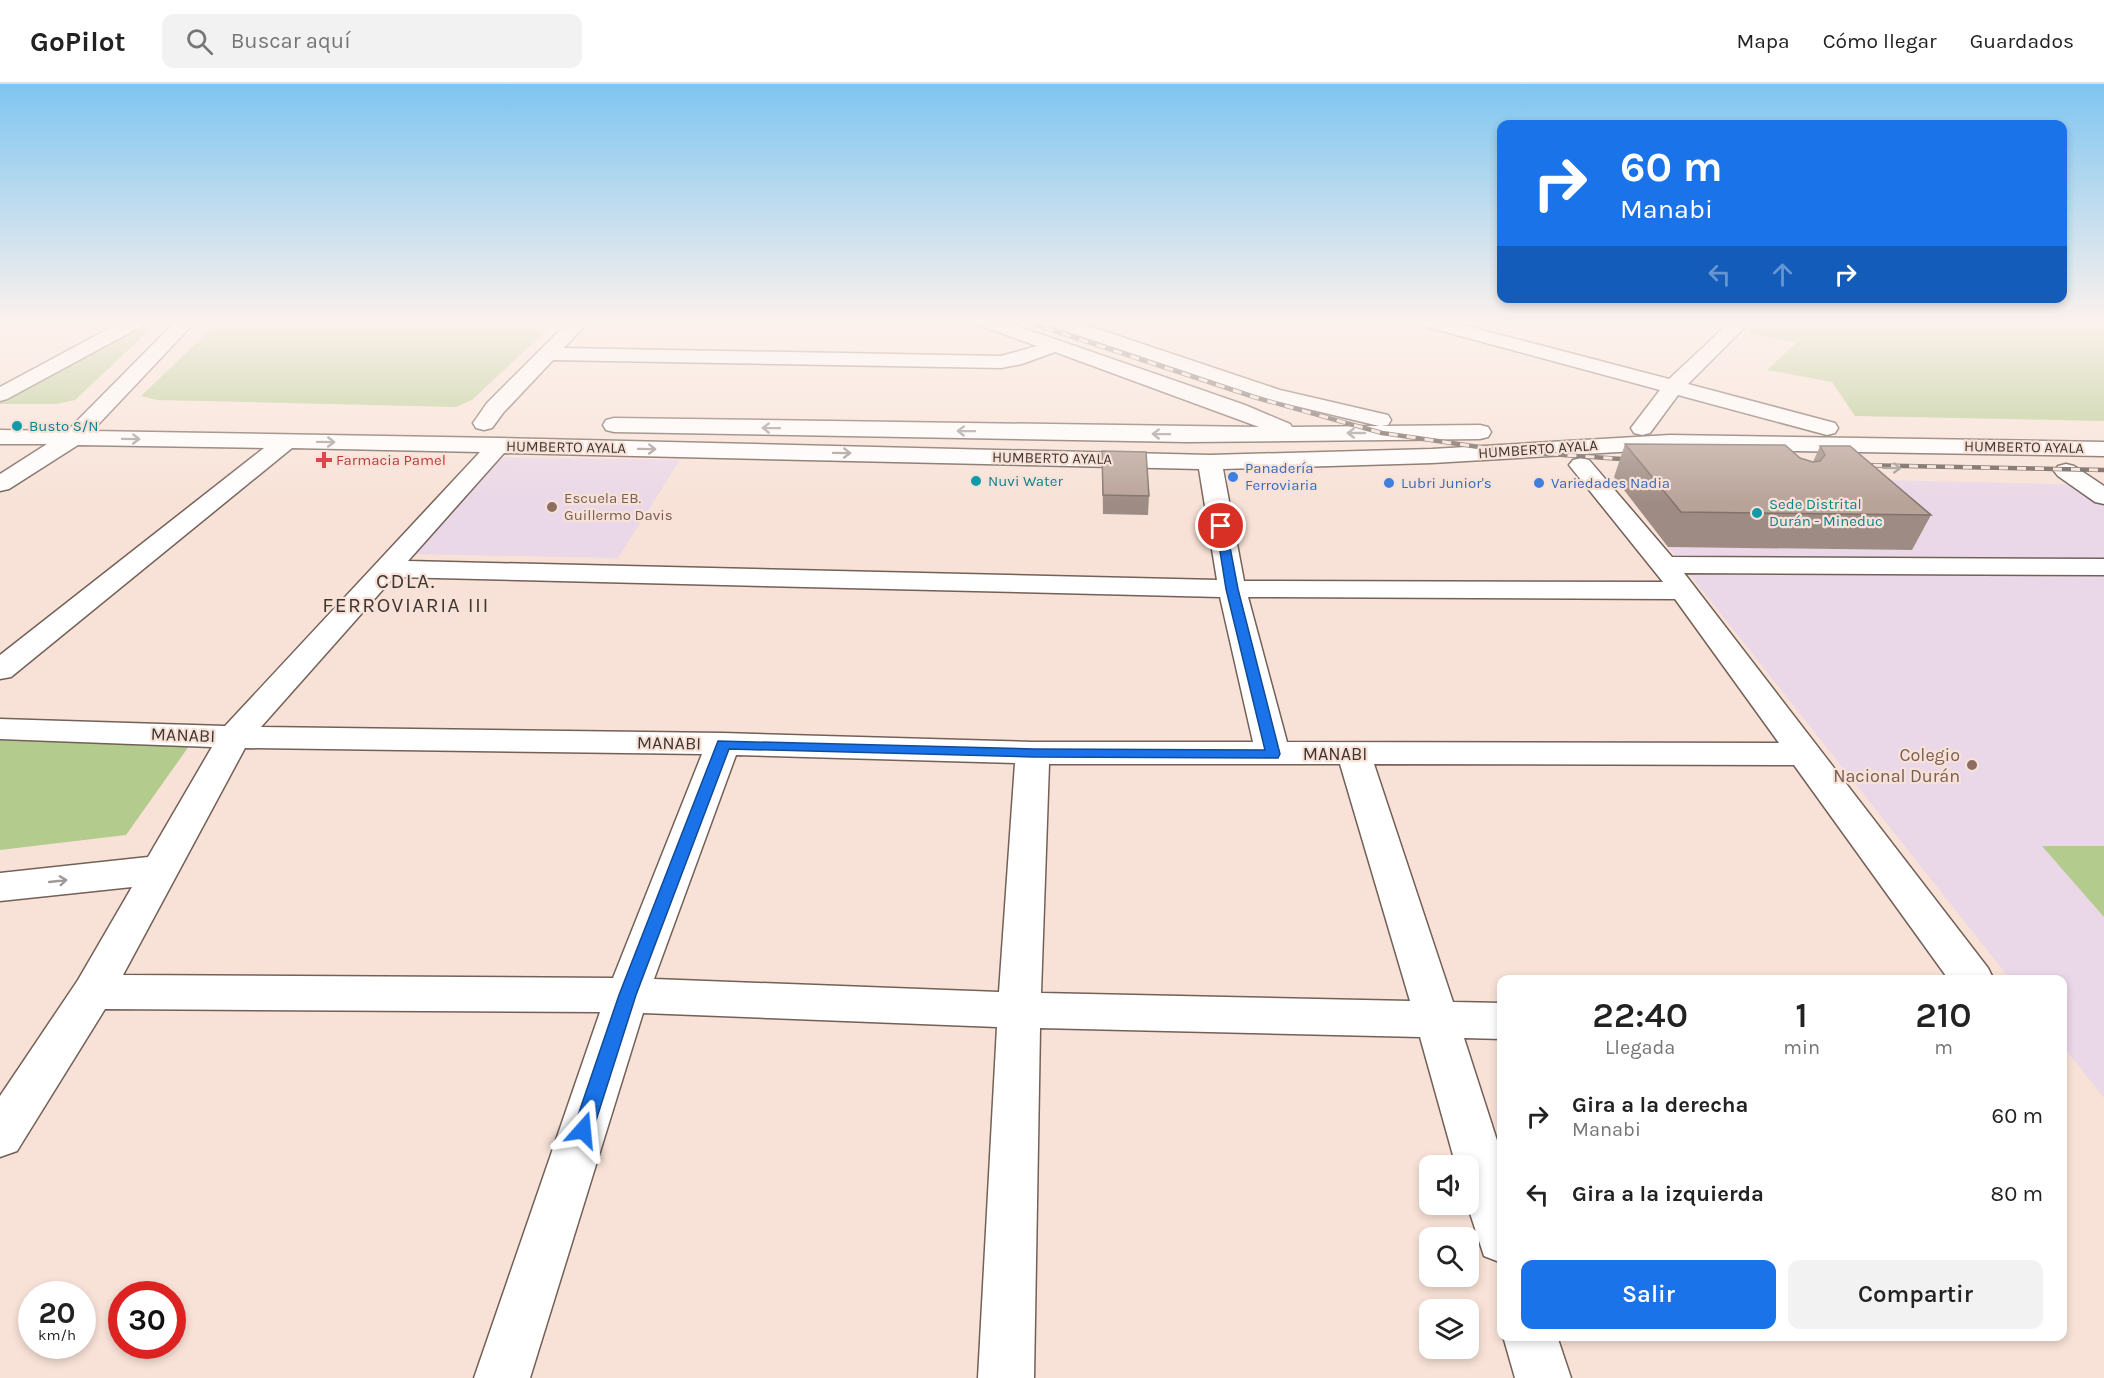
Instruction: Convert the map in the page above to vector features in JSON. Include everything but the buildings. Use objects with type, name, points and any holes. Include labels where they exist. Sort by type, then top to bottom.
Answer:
[{"type":"street","points":[[0,395],[23,382]]},
{"type":"street","points":[[0,484],[72,439],[128,382]]},
{"type":"street","points":[[0,1136],[93,992],[234,737],[387,569],[497,431],[495,408],[521,382]]},
{"type":"street","points":[[1161,382],[1237,410],[1293,434],[1338,460]]},
{"type":"street","points":[[1237,382],[1274,395],[1436,433],[1473,453]]},
{"type":"street","points":[[1651,382],[1827,428]]},
{"type":"street","points":[[1642,428],[1678,382]]},
{"type":"street","points":[[0,416],[378,422]]},
{"type":"street","name":"HUMBERTO AYALA","points":[[460,423],[497,431]]},
{"type":"street","name":"HUMBERTO AYALA","points":[[591,425],[1187,435],[1509,432],[1642,428],[1827,428],[2104,434]]},
{"type":"street","name":"HUMBERTO AYALA","points":[[0,437],[287,441],[497,431],[1210,462],[1338,460],[1670,442],[2104,449]]},
{"type":"street","points":[[1509,432],[1581,465],[1652,465]]},
{"type":"street","points":[[0,670],[287,441]]},
{"type":"street","points":[[1210,462],[1232,589],[1273,754]]},
{"type":"street","points":[[1581,465],[1664,565],[1969,975]]},
{"type":"street","points":[[2104,472],[2054,471],[2104,498]]},
{"type":"street","points":[[1664,565],[2104,567]]},
{"type":"street","points":[[387,569],[1232,589],[1683,591]]},
{"type":"street","name":"MANABI","points":[[0,729],[234,737],[723,744],[1034,753],[1806,754]]},
{"type":"street","points":[[502,1378],[627,995],[723,744]]},
{"type":"street","points":[[1006,1378],[1019,1010],[1034,753]]},
{"type":"street","points":[[1354,754],[1437,1019],[1497,1222]]},
{"type":"street","points":[[0,887],[159,870]]},
{"type":"street","points":[[93,992],[627,995],[1019,1010],[1497,1021]]},
{"type":"street","points":[[1532,1341],[1543,1378]]},
{"type":"shaded area","name":"Escuela EB. Guillermo Davis","points":[[500,457],[680,460],[618,558],[412,554]]},
{"type":"shaded area","name":"Colegio Nacional Durán","points":[[1835,479],[2104,485],[2104,1098],[2067,1051],[2067,975],[2007,975],[1668,547],[1912,550]]},
{"type":"green space","points":[[26,382],[94,382],[75,400],[56,404],[0,404],[0,397]]},
{"type":"green space","points":[[155,382],[491,382],[472,400],[456,407],[157,400],[141,396]]},
{"type":"green space","points":[[1832,382],[2104,382],[2104,421],[1855,416]]},
{"type":"green space","points":[[0,739],[194,739],[126,835],[0,850]]},
{"type":"green space","points":[[2042,846],[2104,846],[2104,917]]},
{"type":"railway","points":[[1210,382],[1382,433],[1507,451],[1636,460]]},
{"type":"railway","points":[[1855,465],[2104,470]]},
{"type":"place","name":"Busto S/N","points":[[17,426]]},
{"type":"place","name":"Farmacia Pamel","points":[[324,460]]},
{"type":"place","name":"Panadería Ferroviaria","points":[[1233,477]]},
{"type":"place","name":"Nuvi Water","points":[[976,481]]},
{"type":"place","name":"Lubri Junior's","points":[[1389,483]]},
{"type":"place","name":"Variedades Nadia","points":[[1539,483]]},
{"type":"place","name":"Escuela EB. Guillermo Davis","points":[[552,507]]},
{"type":"place","name":"Sede Distrital Durán - Mineduc","points":[[1757,513]]},
{"type":"place","name":"Colegio Nacional Durán","points":[[1972,765]]},
{"type":"district","name":"CDLA. FERROVIARIA III","points":[[406,593]]},
{"type":"route","points":[[583,1130],[627,995],[723,744],[1034,753],[1273,754],[1232,589],[1221,526]]}]
